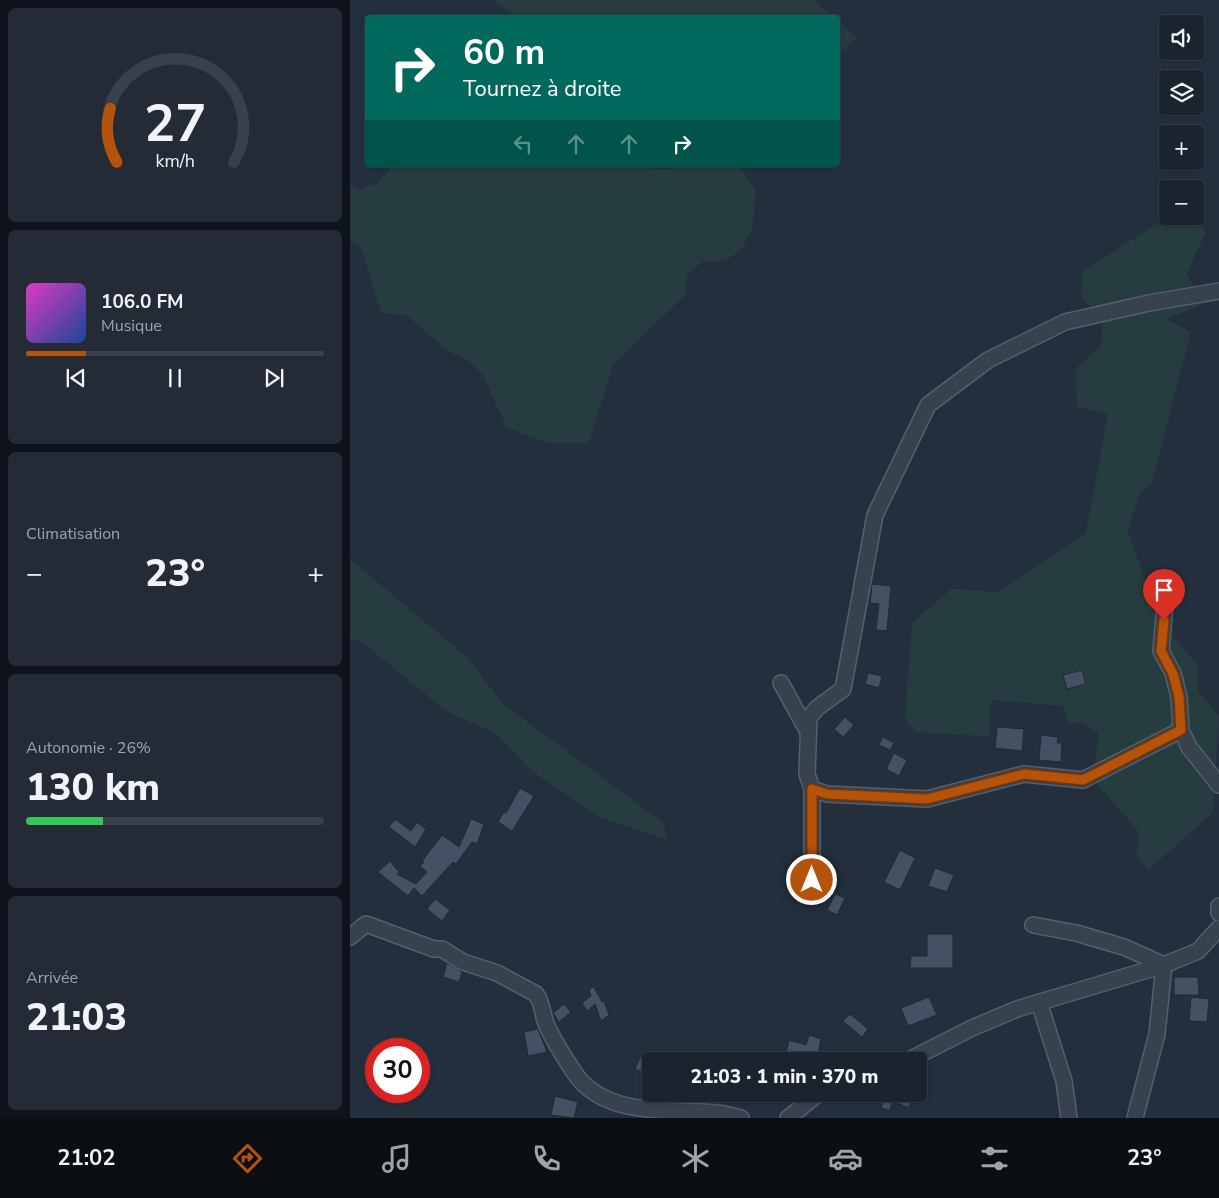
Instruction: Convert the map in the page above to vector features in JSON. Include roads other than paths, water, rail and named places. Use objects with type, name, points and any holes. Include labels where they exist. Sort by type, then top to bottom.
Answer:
[{"type":"street","points":[[812,880],[812,789],[807,774],[809,718],[817,708],[842,689],[875,515],[928,405],[988,360],[1064,322],[1149,303],[1219,291]]},
{"type":"street","points":[[1165,604],[1161,651],[1173,674],[1179,697],[1181,730],[1189,747],[1219,785]]},
{"type":"street","points":[[781,683],[808,732]]},
{"type":"street","points":[[812,789],[827,794],[927,799],[1024,774],[1083,780],[1181,730]]},
{"type":"street","points":[[1219,906],[1219,913]]},
{"type":"street","points":[[350,937],[366,924],[434,949],[442,949],[463,962],[497,973],[536,994],[540,999],[546,1025],[575,1074],[587,1087],[605,1099],[630,1108],[715,1112],[741,1118]]},
{"type":"street","points":[[1032,925],[1076,933],[1124,947],[1164,965]]},
{"type":"street","points":[[925,1052],[972,1028],[1039,1002],[1164,965],[1198,951],[1219,928]]},
{"type":"street","points":[[1135,1118],[1157,1034],[1164,965]]},
{"type":"street","points":[[1039,1002],[1064,1082],[1068,1118]]},
{"type":"street","points":[[788,1118],[808,1102]]}]
